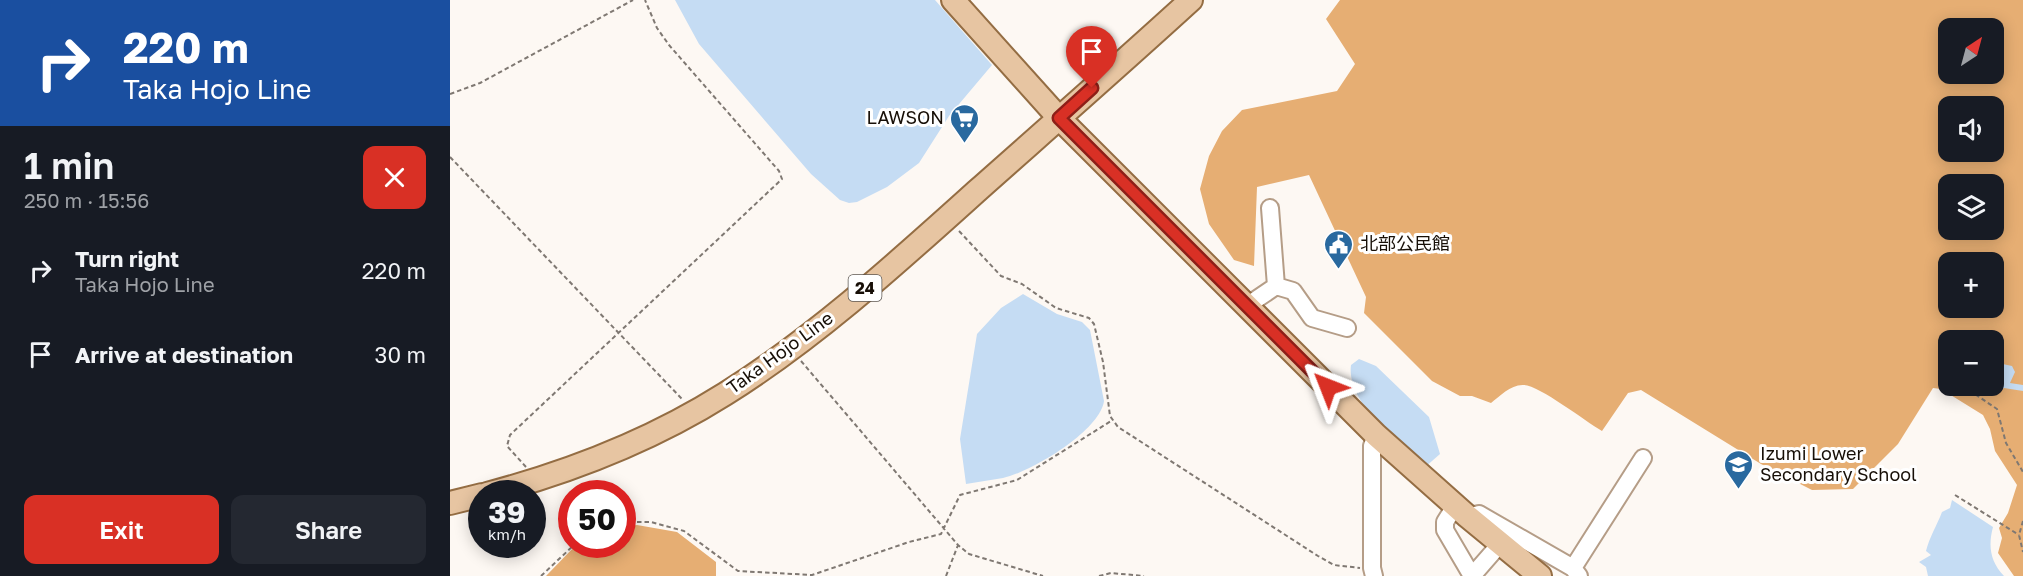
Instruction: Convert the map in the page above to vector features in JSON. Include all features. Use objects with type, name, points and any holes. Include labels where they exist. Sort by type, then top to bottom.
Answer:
[{"type":"main road","points":[[953,0],[1059,118],[1376,435],[1461,511],[1540,576]]},
{"type":"main road","name":"Taka Hojo Line","points":[[534,480],[589,461],[694,412],[790,349],[949,216],[1191,0]]},
{"type":"main road","points":[[450,503],[468,498]]},
{"type":"street","points":[[1270,208],[1276,286]]},
{"type":"street","points":[[1248,305],[1276,286]]},
{"type":"street","points":[[1276,286],[1293,291],[1312,318],[1347,328]]},
{"type":"street","points":[[1373,572],[1372,446],[1376,435]]},
{"type":"street","points":[[1500,544],[1472,576],[1445,530],[1445,522],[1461,511],[1479,514],[1576,572],[1643,458]]},
{"type":"path","points":[[450,94],[480,83],[633,0]]},
{"type":"path","points":[[534,480],[525,463],[507,446],[510,435],[782,179],[779,171],[669,45],[657,28],[645,0]]},
{"type":"path","points":[[450,157],[694,412]]},
{"type":"path","points":[[949,216],[981,257],[1001,276],[1022,284],[1056,308],[1089,318],[1094,324],[1103,362],[1111,421],[1334,565],[1373,572]]},
{"type":"path","points":[[790,349],[958,545],[969,554],[1043,576]]},
{"type":"path","points":[[1978,396],[1997,409],[2006,443],[2023,472]]},
{"type":"path","points":[[636,522],[651,522],[684,531],[738,571],[812,575],[909,542],[941,534],[960,495],[1017,480],[1111,421]]},
{"type":"path","points":[[1955,495],[2019,535]]},
{"type":"path","points":[[2023,522],[2019,535],[2023,552]]},
{"type":"path","points":[[946,576],[958,545]]},
{"type":"path","points":[[541,576],[560,558]]},
{"type":"path","points":[[1099,576],[1111,573],[1144,576]]},
{"type":"shaded area","points":[[1340,0],[2023,0],[2023,576],[2014,576],[1998,553],[2002,538],[1999,528],[2008,513],[2017,485],[1995,451],[1990,429],[1983,415],[1952,396],[2004,396],[2004,330],[1938,330],[1938,389],[1933,388],[1898,444],[1853,489],[1812,490],[1761,464],[1641,390],[1628,393],[1602,431],[1551,397],[1531,387],[1515,386],[1491,403],[1472,396],[1460,396],[1432,381],[1364,313],[1366,297],[1309,175],[1257,187],[1254,266],[1234,260],[1209,224],[1200,189],[1209,156],[1222,131],[1242,110],[1337,91],[1355,64],[1326,19]]},
{"type":"shaded area","points":[[636,525],[677,532],[716,562],[716,576],[546,576],[563,558],[636,558]]},
{"type":"water","points":[[675,0],[935,0],[992,65],[949,116],[919,163],[887,187],[857,202],[849,203],[840,200],[811,174],[699,44]]},
{"type":"water","points":[[1023,294],[1057,314],[1082,322],[1090,330],[1104,401],[1100,413],[1078,437],[1046,459],[1003,478],[966,484],[960,439],[977,334],[1001,308]]},
{"type":"water","points":[[1359,359],[1376,366],[1429,417],[1440,454],[1424,468],[1389,435],[1365,408],[1352,379],[1351,365]]},
{"type":"water","points":[[2004,364],[2012,366],[2015,372],[2010,383],[2023,385],[2023,391],[2004,388]]},
{"type":"water","points":[[1952,500],[1993,527],[1991,553],[2004,576],[1928,576],[1926,567],[1919,562],[1931,555],[1926,551],[1929,541],[1942,512],[1950,508]]},
{"type":"place","name":"LAWSON","points":[[965,144]]},
{"type":"place","name":"北部公民館","points":[[1339,270]]},
{"type":"place","name":"Izumi Lower Secondary School","points":[[1739,490]]},
{"type":"route","points":[[1092,88],[1059,118],[1328,387]]}]
